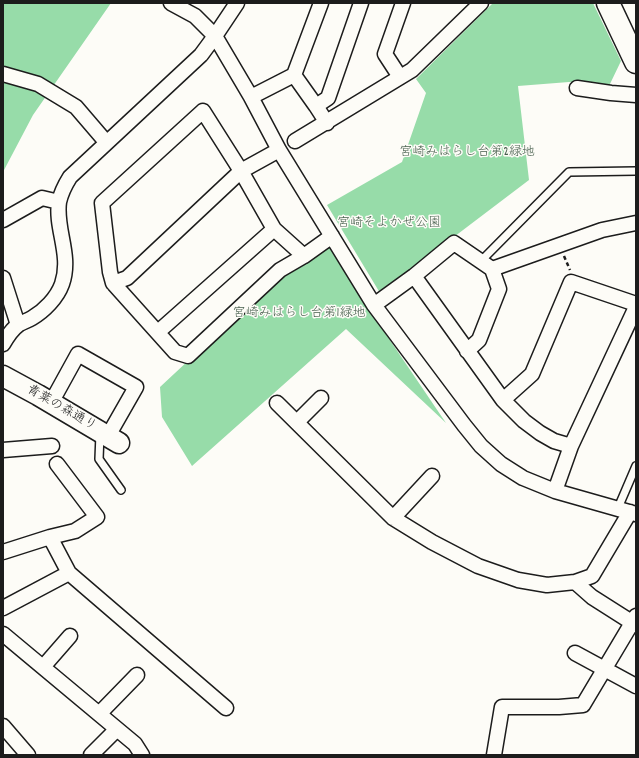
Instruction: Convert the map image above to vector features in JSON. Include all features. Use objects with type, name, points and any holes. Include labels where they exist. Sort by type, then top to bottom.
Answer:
[{"type":"highway","points":[[608,3],[636,62]]},
{"type":"street","points":[[171,3],[195,16],[215,36],[252,97],[280,150],[374,305],[481,446],[501,464],[523,478],[555,490],[628,511],[592,576],[574,582],[547,585],[518,580],[478,566],[432,542],[393,518],[277,403]]},
{"type":"street","points":[[3,344],[18,325],[32,318],[53,300],[61,285],[66,260],[59,213],[59,202],[63,189],[70,177],[201,55],[237,3]]},
{"type":"street","points":[[252,97],[294,75],[321,3]]},
{"type":"street","points":[[316,106],[328,98],[361,3]]},
{"type":"street","points":[[400,77],[385,54],[403,3]]},
{"type":"street","points":[[295,141],[327,123],[412,70],[481,3]]},
{"type":"street","points":[[3,74],[38,84],[76,106],[106,142]]},
{"type":"street","points":[[294,75],[327,123]]},
{"type":"street","points":[[577,88],[636,95]]},
{"type":"street","points":[[304,256],[274,229],[241,171],[203,111],[102,203],[110,272],[113,283],[175,352],[188,356],[280,270],[304,256],[332,236]]},
{"type":"street","points":[[113,283],[127,278],[241,171],[280,150]]},
{"type":"street","points":[[3,220],[42,198],[59,202]]},
{"type":"street","points":[[487,265],[559,245],[602,230],[636,223]]},
{"type":"street","points":[[158,332],[274,229]]},
{"type":"street","points":[[374,305],[414,276],[454,243],[487,265],[499,289],[479,340],[467,351]]},
{"type":"street","points":[[414,276],[503,400],[524,421],[540,433],[554,441],[570,446]]},
{"type":"street","points":[[3,278],[18,325]]},
{"type":"street","points":[[503,400],[532,374],[570,282],[636,304]]},
{"type":"street","points":[[555,490],[570,446],[636,308]]},
{"type":"street","points":[[51,403],[78,354],[136,387],[109,437]]},
{"type":"street","name":"青葉の森通り","points":[[3,376],[109,437]]},
{"type":"street","points":[[296,422],[322,398]]},
{"type":"street","points":[[3,450],[52,446]]},
{"type":"street","points":[[3,552],[75,531],[97,517],[57,464]]},
{"type":"street","points":[[393,518],[432,476]]},
{"type":"street","points":[[50,538],[69,573],[226,708]]},
{"type":"street","points":[[3,608],[69,573]]},
{"type":"street","points":[[494,755],[502,707],[583,705],[635,621],[592,597],[574,582]]},
{"type":"street","points":[[3,634],[117,729],[134,744],[142,755]]},
{"type":"street","points":[[43,667],[70,636]]},
{"type":"street","points":[[575,653],[636,686]]},
{"type":"street","points":[[99,714],[137,675]]},
{"type":"street","points":[[3,726],[28,755]]},
{"type":"street","points":[[91,755],[117,729]]},
{"type":"lane","points":[[487,265],[569,172],[636,171]]},
{"type":"lane","points":[[109,437],[99,459],[122,490]]},
{"type":"lane","points":[[628,511],[636,466]]},
{"type":"path","points":[[559,245],[573,275],[570,282]]},
{"type":"green space","points":[[3,3],[111,3],[33,115],[3,172]]},
{"type":"green space","name":"宮崎みはらし台第2緑地","points":[[493,3],[593,3],[621,61],[609,86],[569,82],[518,86],[529,180],[380,293],[327,205],[402,162],[426,93],[416,79]]},
{"type":"green space","name":"宮崎みはらし台第1緑地","points":[[330,247],[379,324],[446,423],[346,329],[192,466],[162,417],[160,387],[278,277]]},
{"type":"park label","name":"宮崎そよかぜ公園","points":[[389,224]]}]
